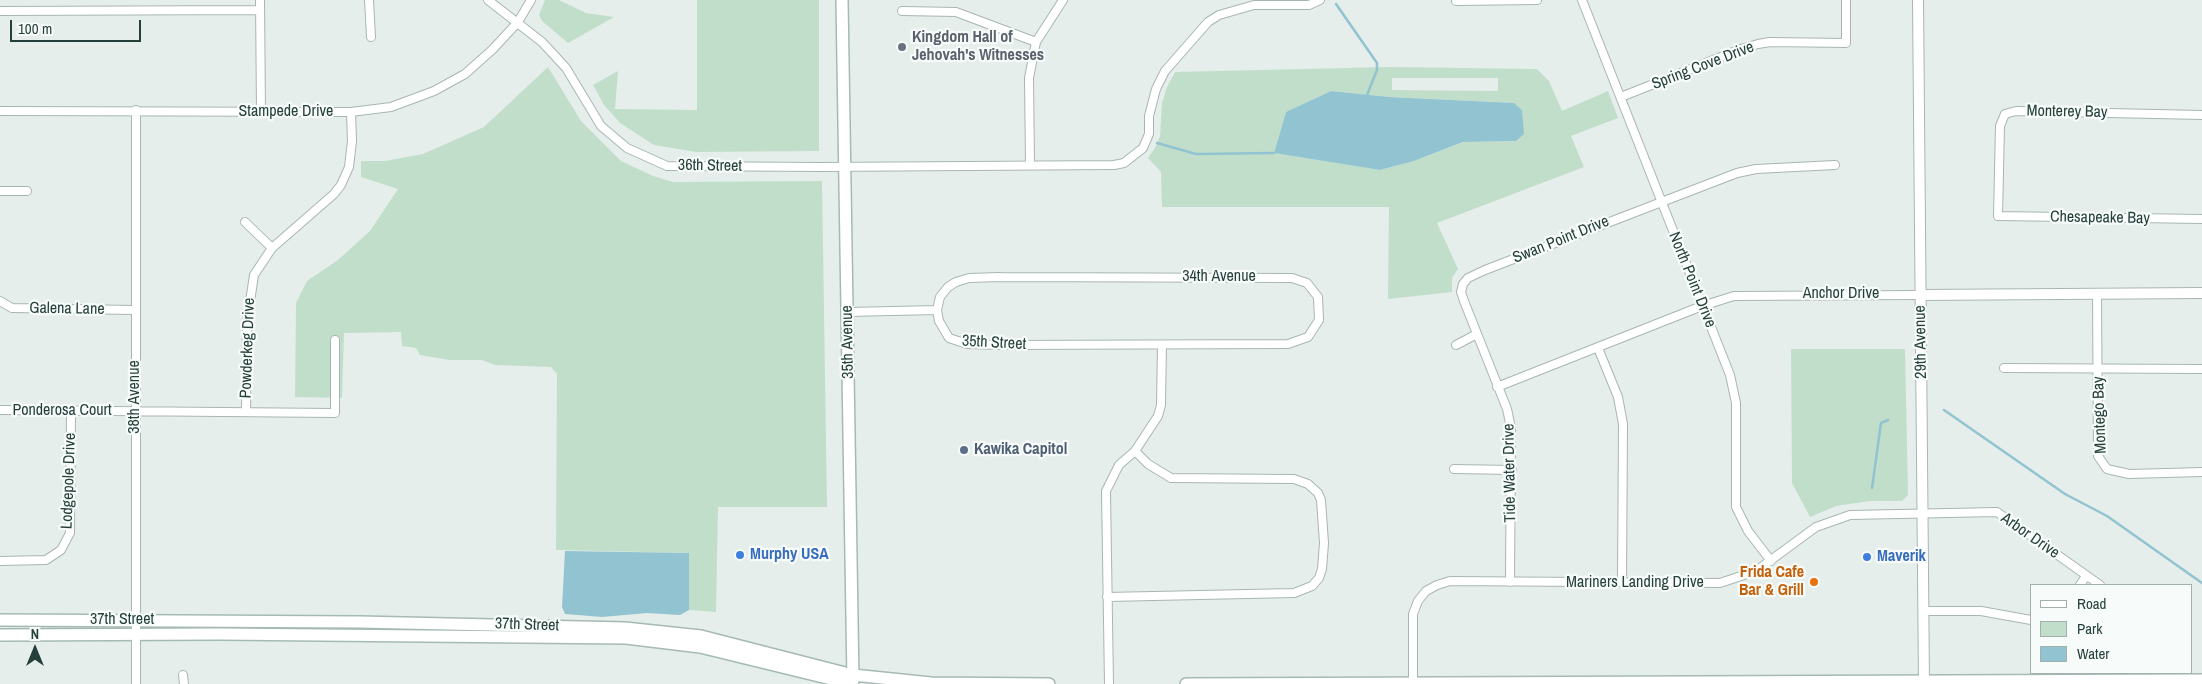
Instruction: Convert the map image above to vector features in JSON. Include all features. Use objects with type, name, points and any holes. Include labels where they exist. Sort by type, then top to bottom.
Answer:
[{"type":"main road","name":"35th Avenue","points":[[842,0],[853,681]]},
{"type":"main road","name":"37th Street","points":[[0,620],[370,622],[625,628],[710,638],[853,681]]},
{"type":"main road","name":"37th Street","points":[[0,635],[136,634],[626,638],[700,647],[853,681],[1049,684]]},
{"type":"main road","points":[[1186,684],[2202,680]]},
{"type":"street","points":[[260,0],[261,112]]},
{"type":"street","points":[[370,0],[371,37]]},
{"type":"street","name":"36th Street","points":[[488,0],[542,42],[566,68],[601,126],[627,148],[667,166],[844,166]]},
{"type":"street","name":"Stampede Drive","points":[[0,110],[351,112],[392,107],[434,91],[465,74],[493,49],[518,22],[531,0]]},
{"type":"street","points":[[1030,165],[1029,78],[1036,42],[1063,0]]},
{"type":"street","points":[[844,166],[1114,165],[1124,163],[1143,148],[1149,134],[1150,116],[1156,89],[1165,71],[1208,22],[1219,15],[1254,5],[1309,5],[1320,0]]},
{"type":"street","points":[[1456,1],[1537,0]]},
{"type":"street","name":"North Point Drive","points":[[1582,0],[1730,375],[1736,403],[1736,507],[1739,518],[1771,561]]},
{"type":"street","name":"Spring Cove Drive","points":[[1621,97],[1741,48],[1770,42],[1846,43],[1846,0]]},
{"type":"street","name":"29th Avenue","points":[[1918,0],[1924,682]]},
{"type":"street","points":[[0,11],[260,10]]},
{"type":"street","points":[[902,11],[956,12],[1036,42]]},
{"type":"street","name":"38th Avenue","points":[[136,110],[136,684]]},
{"type":"street","name":"Monterey Bay","points":[[1998,216],[2000,126],[2005,114],[2016,111],[2202,115]]},
{"type":"street","name":"Powderkeg Drive","points":[[246,412],[248,300],[254,275],[272,248],[334,194],[341,185],[349,167],[352,141],[351,112]]},
{"type":"street","name":"Swan Point Drive","points":[[1462,284],[1468,278],[1485,270],[1716,180],[1756,169],[1835,165]]},
{"type":"street","points":[[0,191],[27,191]]},
{"type":"street","name":"Chesapeake Bay","points":[[1998,216],[2202,219]]},
{"type":"street","points":[[246,222],[272,248]]},
{"type":"street","name":"34th Avenue","points":[[937,310],[940,297],[951,284],[969,278],[1283,277],[1307,282],[1318,297],[1319,320],[1308,337],[1301,341],[1288,344],[1162,345]]},
{"type":"street","name":"Tide Water Drive","points":[[1462,284],[1461,292],[1498,386],[1511,428],[1510,582]]},
{"type":"street","name":"Anchor Drive","points":[[1498,386],[1702,306],[1734,296],[1751,294],[2202,293]]},
{"type":"street","name":"Montego Bay","points":[[2097,294],[2098,456],[2106,469],[2129,474],[2202,472]]},
{"type":"street","name":"Galena Lane","points":[[0,301],[12,308],[135,310]]},
{"type":"street","points":[[848,312],[937,310]]},
{"type":"street","name":"35th Street","points":[[937,310],[939,321],[945,334],[957,342],[967,344],[1162,345]]},
{"type":"street","points":[[1456,345],[1476,334]]},
{"type":"street","name":"Ponderosa Court","points":[[0,410],[335,413],[335,340]]},
{"type":"street","points":[[1109,684],[1106,490],[1119,465],[1135,451],[1154,424],[1161,405],[1162,345]]},
{"type":"street","points":[[1598,348],[1618,397],[1623,424],[1622,583]]},
{"type":"street","points":[[2004,368],[2202,369]]},
{"type":"street","name":"Lodgepole Drive","points":[[0,561],[46,560],[61,550],[70,533],[71,411]]},
{"type":"street","points":[[1107,596],[1294,593],[1312,586],[1319,578],[1322,569],[1324,543],[1321,500],[1318,493],[1308,484],[1294,479],[1171,478],[1148,464],[1135,451]]},
{"type":"street","points":[[1454,469],[1512,470]]},
{"type":"street","name":"Arbor Drive","points":[[1922,513],[1997,512],[2098,584]]},
{"type":"street","name":"Mariners Landing Drive","points":[[1413,684],[1413,614],[1418,601],[1426,591],[1450,581],[1720,583],[1739,578],[1771,561],[1816,527],[1832,520],[1850,515],[1922,513]]},
{"type":"street","points":[[2081,584],[2086,576]]},
{"type":"street","points":[[1924,611],[1981,611],[2030,620]]},
{"type":"street","points":[[184,675],[184,684]]},
{"type":"green space","points":[[545,0],[559,0],[586,13],[614,17],[568,43],[542,21],[539,15]]},
{"type":"green space","points":[[697,0],[819,0],[819,151],[696,152],[654,145],[620,123],[604,105],[593,85],[618,71],[615,109],[697,110]]},
{"type":"green space","points":[[548,67],[581,121],[621,161],[653,176],[673,182],[822,181],[827,507],[718,507],[716,612],[689,610],[689,553],[556,550],[557,374],[551,367],[495,365],[482,360],[449,360],[420,355],[416,348],[402,346],[401,332],[344,333],[342,398],[295,397],[296,303],[307,281],[338,260],[370,231],[398,189],[361,177],[361,161],[385,161],[423,154],[484,127]]},
{"type":"green space","points":[[1389,67],[1537,69],[1549,81],[1562,111],[1608,91],[1618,118],[1571,136],[1584,167],[1437,223],[1458,269],[1452,278],[1452,292],[1388,299],[1389,207],[1162,207],[1161,172],[1148,158],[1160,136],[1162,103],[1167,87],[1175,72]],"holes":[[[1392,78],[1498,78],[1498,91],[1392,90]],[[1331,91],[1389,97],[1514,103],[1522,110],[1516,141],[1464,142],[1414,161],[1380,170],[1274,153],[1286,112]]]},
{"type":"green space","points":[[1791,349],[1905,349],[1908,495],[1902,501],[1870,501],[1836,506],[1810,517],[1792,483]]},
{"type":"water","points":[[1331,91],[1389,97],[1514,103],[1522,110],[1524,134],[1516,141],[1463,142],[1414,161],[1380,170],[1274,153],[1286,112]]},
{"type":"water","points":[[565,551],[689,553],[689,610],[680,615],[647,613],[602,617],[565,614],[562,607]]},
{"type":"waterway","points":[[1336,4],[1377,63],[1377,70],[1367,95]]},
{"type":"waterway","points":[[1157,143],[1196,154],[1274,153]]},
{"type":"waterway","points":[[1944,410],[2065,494],[2107,516],[2202,583]]},
{"type":"waterway","points":[[1872,488],[1881,423],[1888,420]]},
{"type":"place","name":"Kingdom Hall of Jehovah's Witnesses","points":[[902,47]]},
{"type":"place","name":"Kawika Capitol","points":[[964,450]]},
{"type":"place","name":"Murphy USA","points":[[740,555]]},
{"type":"place","name":"Maverik","points":[[1867,557]]},
{"type":"place","name":"Frida Cafe Bar & Grill","points":[[1814,582]]}]
